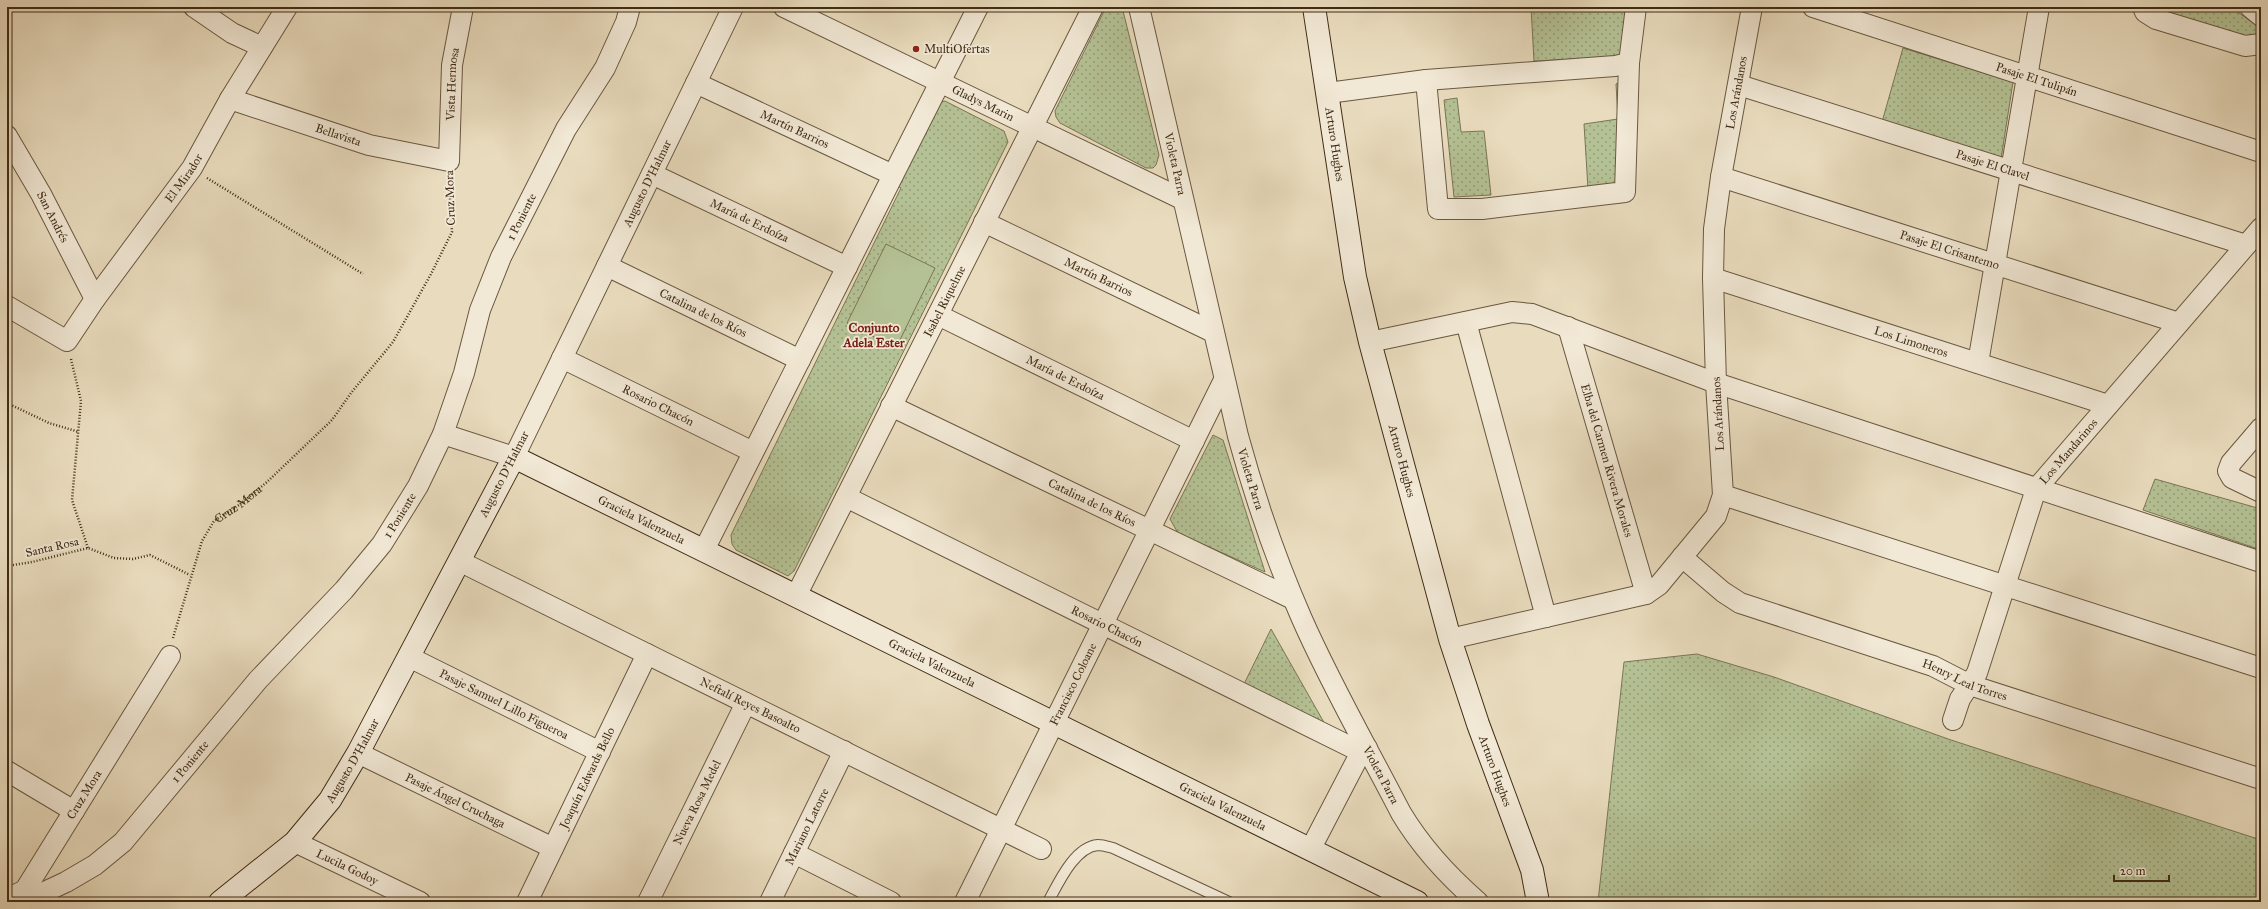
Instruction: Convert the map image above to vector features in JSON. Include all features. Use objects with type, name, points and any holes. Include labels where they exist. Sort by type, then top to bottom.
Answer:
[{"type":"street","points":[[194,7],[232,33],[262,47]]},
{"type":"street","name":"El Mirador","points":[[67,341],[95,299],[192,168],[230,99],[287,7]]},
{"type":"street","name":"Vista Hermosa","points":[[449,161],[452,65],[463,7]]},
{"type":"street","name":"1 Poniente","points":[[7,900],[36,896],[66,882],[95,865],[123,842],[258,680],[344,590],[382,544],[418,486],[443,434],[464,373],[480,310],[492,276],[566,129],[616,46],[630,7]]},
{"type":"street","name":"Augusto D'Halmar","points":[[220,902],[295,842],[330,800],[358,753],[514,457],[733,7]]},
{"type":"street","name":"Gladys Marin","points":[[784,7],[1182,199]]},
{"type":"street","points":[[704,550],[978,7]]},
{"type":"street","name":"Isabel Riquelme","points":[[796,596],[1093,7]]},
{"type":"street","name":"Violeta Parra","points":[[1139,7],[1224,380],[1250,477],[1293,598],[1364,750],[1412,830],[1438,864],[1478,902]]},
{"type":"street","name":"Arturo Hughes","points":[[1314,7],[1356,277],[1370,342],[1450,639],[1478,724],[1532,870],[1538,902]]},
{"type":"street","points":[[1426,80],[1438,209],[1482,209],[1625,192],[1629,63],[1636,7]]},
{"type":"street","name":"Los Arándanos","points":[[1450,639],[1646,594],[1659,585],[1716,516],[1723,495],[1716,383],[1713,278],[1714,229],[1721,177],[1739,85],[1752,7]]},
{"type":"street","name":"Pasaje El Tulipán","points":[[1813,7],[2261,152]]},
{"type":"street","points":[[1978,363],[2039,7]]},
{"type":"street","points":[[2143,7],[2145,12],[2156,18],[2245,46],[2261,44]]},
{"type":"street","points":[[2250,7],[2261,16]]},
{"type":"street","points":[[1328,93],[1426,80],[1615,66],[1629,63]]},
{"type":"street","name":"Martín Barrios","points":[[696,83],[893,175]]},
{"type":"street","name":"Pasaje El Clavel","points":[[1739,85],[2246,245]]},
{"type":"street","name":"Bellavista","points":[[230,99],[369,145],[449,161]]},
{"type":"street","name":"San Andrés","points":[[7,136],[41,194],[95,299]]},
{"type":"street","name":"María de Erdoíza","points":[[652,174],[846,267]]},
{"type":"street","name":"Pasaje El Crisantemo","points":[[1721,177],[2179,323]]},
{"type":"street","name":"Martín Barrios","points":[[984,222],[1213,332]]},
{"type":"street","name":"Los Mandarinos","points":[[1953,720],[1960,699],[1977,673],[2036,489],[2261,228]]},
{"type":"street","name":"Catalina de los Ríos","points":[[607,266],[800,360]]},
{"type":"street","name":"Los Limoneros","points":[[1713,278],[2108,405]]},
{"type":"street","points":[[7,306],[67,341]]},
{"type":"street","points":[[1370,342],[1519,312],[1532,314],[1716,383],[2261,562]]},
{"type":"street","name":"María de Erdoíza","points":[[938,315],[1194,441]]},
{"type":"street","points":[[1466,322],[1546,617]]},
{"type":"street","name":"Elba del Carmen Rivera Morales","points":[[1568,327],[1646,594]]},
{"type":"street","name":"Rosario Chacón","points":[[562,358],[753,452]]},
{"type":"street","name":"Francisco Coloane","points":[[965,902],[1224,380]]},
{"type":"street","name":"Catalina de los Ríos","points":[[891,406],[1293,598]]},
{"type":"street","points":[[2261,428],[2231,463],[2228,471],[2232,478],[2261,492]]},
{"type":"street","name":"Graciela Valenzuela","points":[[443,434],[514,457],[1417,902]]},
{"type":"street","points":[[1723,495],[2261,668]]},
{"type":"street","name":"Rosario Chacón","points":[[846,497],[1103,624],[1364,750]]},
{"type":"street","name":"Henry Leal Torres","points":[[1682,557],[1723,592],[1740,603],[1933,666],[1970,685],[2261,779]]},
{"type":"street","name":"Neftalí Reyes Basoalto","points":[[459,561],[1041,849]]},
{"type":"street","name":"Joaquín Edwards Bello","points":[[527,902],[647,654]]},
{"type":"street","name":"Cruz Mora","points":[[7,900],[25,890],[170,656]]},
{"type":"street","name":"Pasaje Samuel Lillo Figueroa","points":[[409,657],[600,752]]},
{"type":"street","name":"Nueva Rosa Medel","points":[[648,902],[746,703]]},
{"type":"street","points":[[1310,850],[1364,750]]},
{"type":"street","name":"Mariano Latorre","points":[[770,902],[844,751]]},
{"type":"street","name":"Pasaje Ángel Cruchaga","points":[[358,753],[553,848]]},
{"type":"street","points":[[7,771],[74,811]]},
{"type":"street","name":"Lucila Godoy","points":[[295,842],[420,902]]},
{"type":"street","points":[[794,853],[892,902]]},
{"type":"lane","points":[[1048,902],[1067,867],[1082,852],[1097,845],[1113,848],[1229,902]]},
{"type":"path","name":"Cruz Mora","points":[[170,656],[174,629],[190,575],[202,541],[214,521],[239,505],[267,482],[332,420],[351,392],[393,342],[431,274],[452,232],[449,161]]},
{"type":"path","points":[[192,168],[363,274]]},
{"type":"path","points":[[67,341],[81,401],[72,500],[88,548]]},
{"type":"path","points":[[7,403],[49,423],[79,432]]},
{"type":"path","name":"Santa Rosa","points":[[7,566],[32,562],[88,548],[114,558],[133,559],[150,555],[190,575]]},
{"type":"green space","points":[[1106,7],[1122,7],[1159,155],[1156,165],[1153,168],[1146,168],[1060,123],[1056,117],[1055,111]]},
{"type":"green space","points":[[1531,7],[1634,7],[1626,52],[1615,57],[1534,61]]},
{"type":"green space","points":[[2154,7],[2231,7],[2261,29],[2261,37],[2249,41],[2175,18]]},
{"type":"green space","points":[[1903,48],[2013,82],[2001,159],[1882,122]]},
{"type":"green space","points":[[1634,76],[1622,187],[1588,189],[1584,124],[1618,119],[1616,84]]},
{"type":"green space","points":[[1457,98],[1461,132],[1484,131],[1491,195],[1454,197],[1444,100]]},
{"type":"green space","points":[[945,101],[1004,131],[1008,142],[794,571],[788,576],[736,550],[732,544],[731,535],[901,188],[895,185],[932,104]]},
{"type":"green space","points":[[886,244],[935,268],[896,348],[847,323]]},
{"type":"green space","points":[[1213,435],[1223,440],[1265,572],[1178,533],[1170,519]]},
{"type":"green space","points":[[2155,479],[2261,509],[2261,550],[2143,510]]},
{"type":"green space","points":[[1271,629],[1326,726],[1244,684]]},
{"type":"green space","points":[[1697,654],[1774,677],[1951,740],[2261,840],[2261,902],[1598,902],[1624,662]]},
{"type":"place","name":"MultiOfertas","points":[[916,49]]},
{"type":"district","name":"Conjunto Adela Ester","points":[[874,336]]}]
